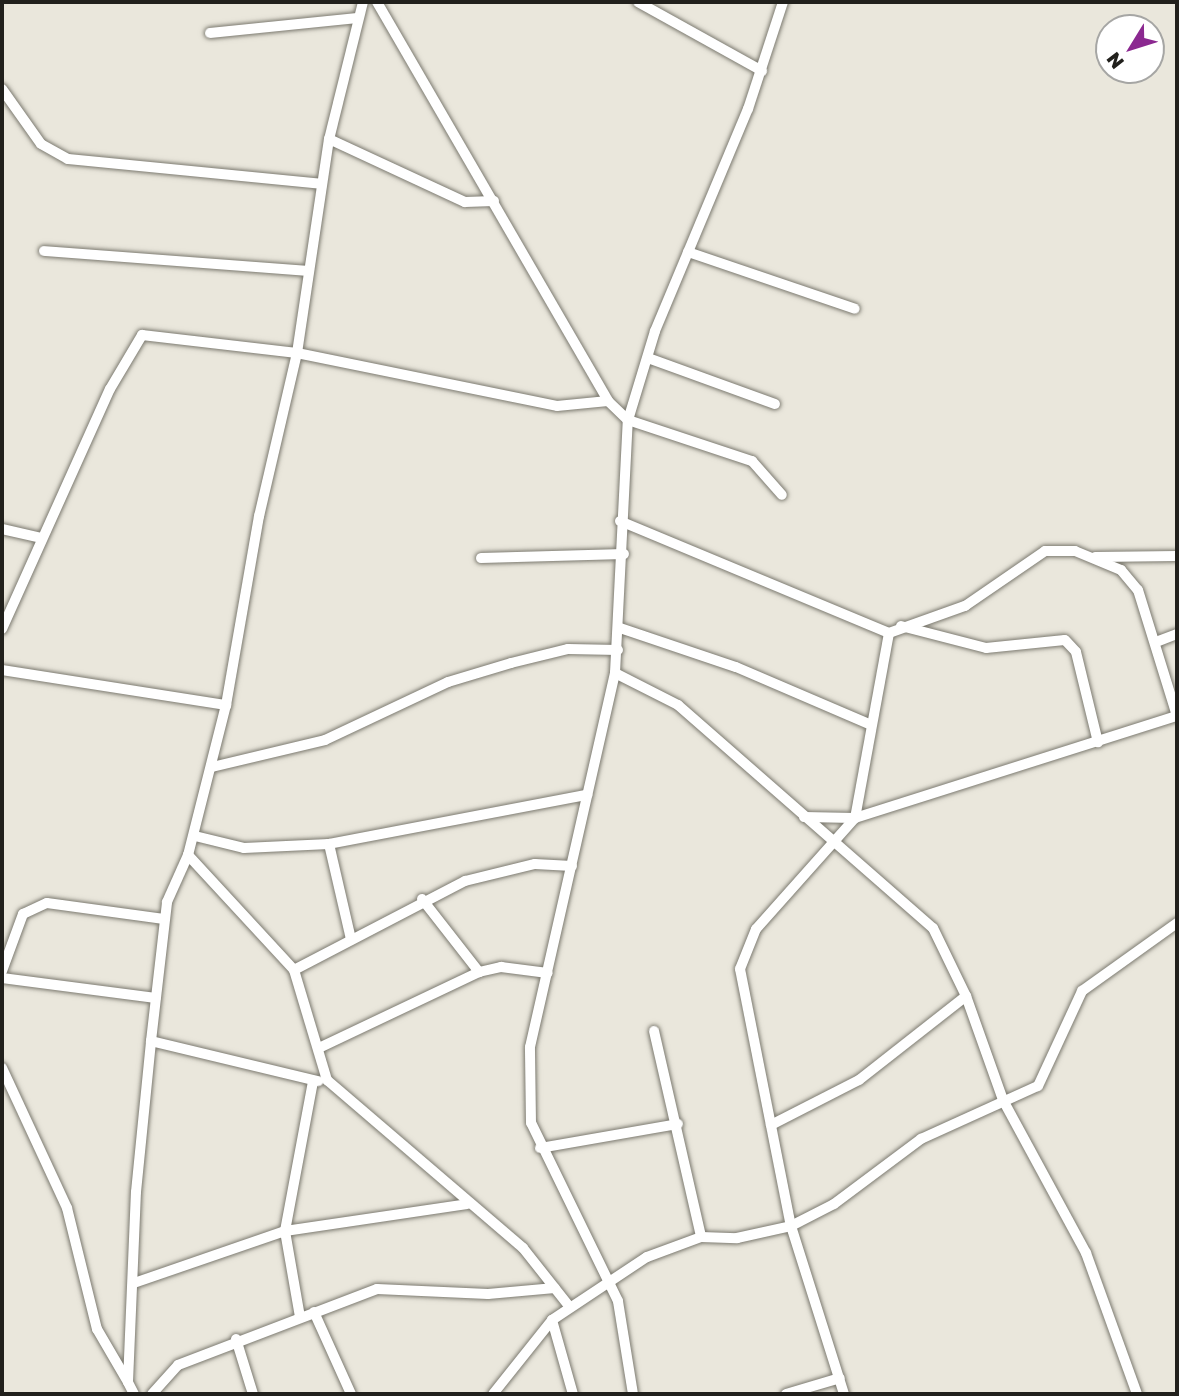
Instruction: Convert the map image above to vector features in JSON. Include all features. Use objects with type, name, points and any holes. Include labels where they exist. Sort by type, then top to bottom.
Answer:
[{"type":"street","points":[[128,1382],[151,1041],[164,919],[195,835],[226,705],[259,516],[297,353],[307,271],[329,139],[363,2]]},
{"type":"street","points":[[377,2],[608,401],[628,420],[752,461],[782,495]]},
{"type":"street","points":[[638,2],[762,71]]},
{"type":"street","points":[[633,1394],[624,1321],[540,1148],[526,1094],[530,1047],[615,673],[621,628],[624,554],[620,521],[628,420],[688,252],[762,71],[783,2]]},
{"type":"street","points":[[210,33],[357,18]]},
{"type":"street","points":[[2,89],[41,144],[68,159],[321,184]]},
{"type":"street","points":[[329,139],[465,202],[494,201]]},
{"type":"street","points":[[44,251],[307,271]]},
{"type":"street","points":[[688,252],[855,309]]},
{"type":"street","points":[[2,629],[42,538],[142,335],[297,353],[557,406],[608,401]]},
{"type":"street","points":[[648,358],[775,404]]},
{"type":"street","points":[[620,521],[889,633]]},
{"type":"street","points":[[2,528],[42,538]]},
{"type":"street","points":[[844,1394],[791,1226],[740,969],[756,929],[830,842],[855,818],[869,724],[889,633],[901,626],[965,606],[1045,551],[1089,557],[1177,556]]},
{"type":"street","points":[[481,558],[624,554]]},
{"type":"street","points":[[804,817],[855,818],[1177,716],[1138,590],[1121,570],[1089,557]]},
{"type":"street","points":[[901,626],[986,648],[1065,639],[1076,652],[1098,742]]},
{"type":"street","points":[[621,628],[736,667],[869,724]]},
{"type":"street","points":[[1156,642],[1177,634]]},
{"type":"street","points":[[212,767],[325,740],[448,682],[511,663],[568,649],[618,650]]},
{"type":"street","points":[[2,670],[226,705]]},
{"type":"street","points":[[615,673],[678,705],[830,842],[918,910],[966,996],[1003,1100],[1086,1253],[1137,1394]]},
{"type":"street","points":[[195,835],[244,848],[329,844],[587,795]]},
{"type":"street","points":[[329,844],[351,939]]},
{"type":"street","points":[[188,855],[294,970],[321,1047],[327,1080],[441,1174],[467,1204],[523,1248],[569,1306]]},
{"type":"street","points":[[294,970],[422,899],[508,869],[572,866]]},
{"type":"street","points":[[422,899],[479,972]]},
{"type":"street","points":[[2,971],[23,914],[47,902],[164,919]]},
{"type":"street","points":[[493,1394],[552,1320],[606,1281],[701,1237],[737,1238],[791,1226],[834,1204],[921,1139],[1038,1086],[1049,1073],[1082,991],[1177,923]]},
{"type":"street","points":[[321,1047],[479,972],[501,967],[548,973]]},
{"type":"street","points":[[2,978],[156,998]]},
{"type":"street","points":[[771,1125],[859,1080],[966,996]]},
{"type":"street","points":[[654,1031],[678,1124],[701,1237]]},
{"type":"street","points":[[151,1041],[313,1082],[327,1080]]},
{"type":"street","points":[[2,1068],[70,1218],[97,1329],[134,1394]]},
{"type":"street","points":[[300,1317],[285,1231],[313,1082]]},
{"type":"street","points":[[540,1148],[678,1124]]},
{"type":"street","points":[[134,1283],[285,1231],[467,1204]]},
{"type":"street","points":[[152,1394],[178,1366],[236,1339],[394,1286],[488,1294],[555,1288]]},
{"type":"street","points":[[314,1312],[351,1394]]},
{"type":"street","points":[[552,1320],[573,1394]]},
{"type":"street","points":[[236,1339],[253,1394]]},
{"type":"street","points":[[786,1394],[840,1378]]}]
